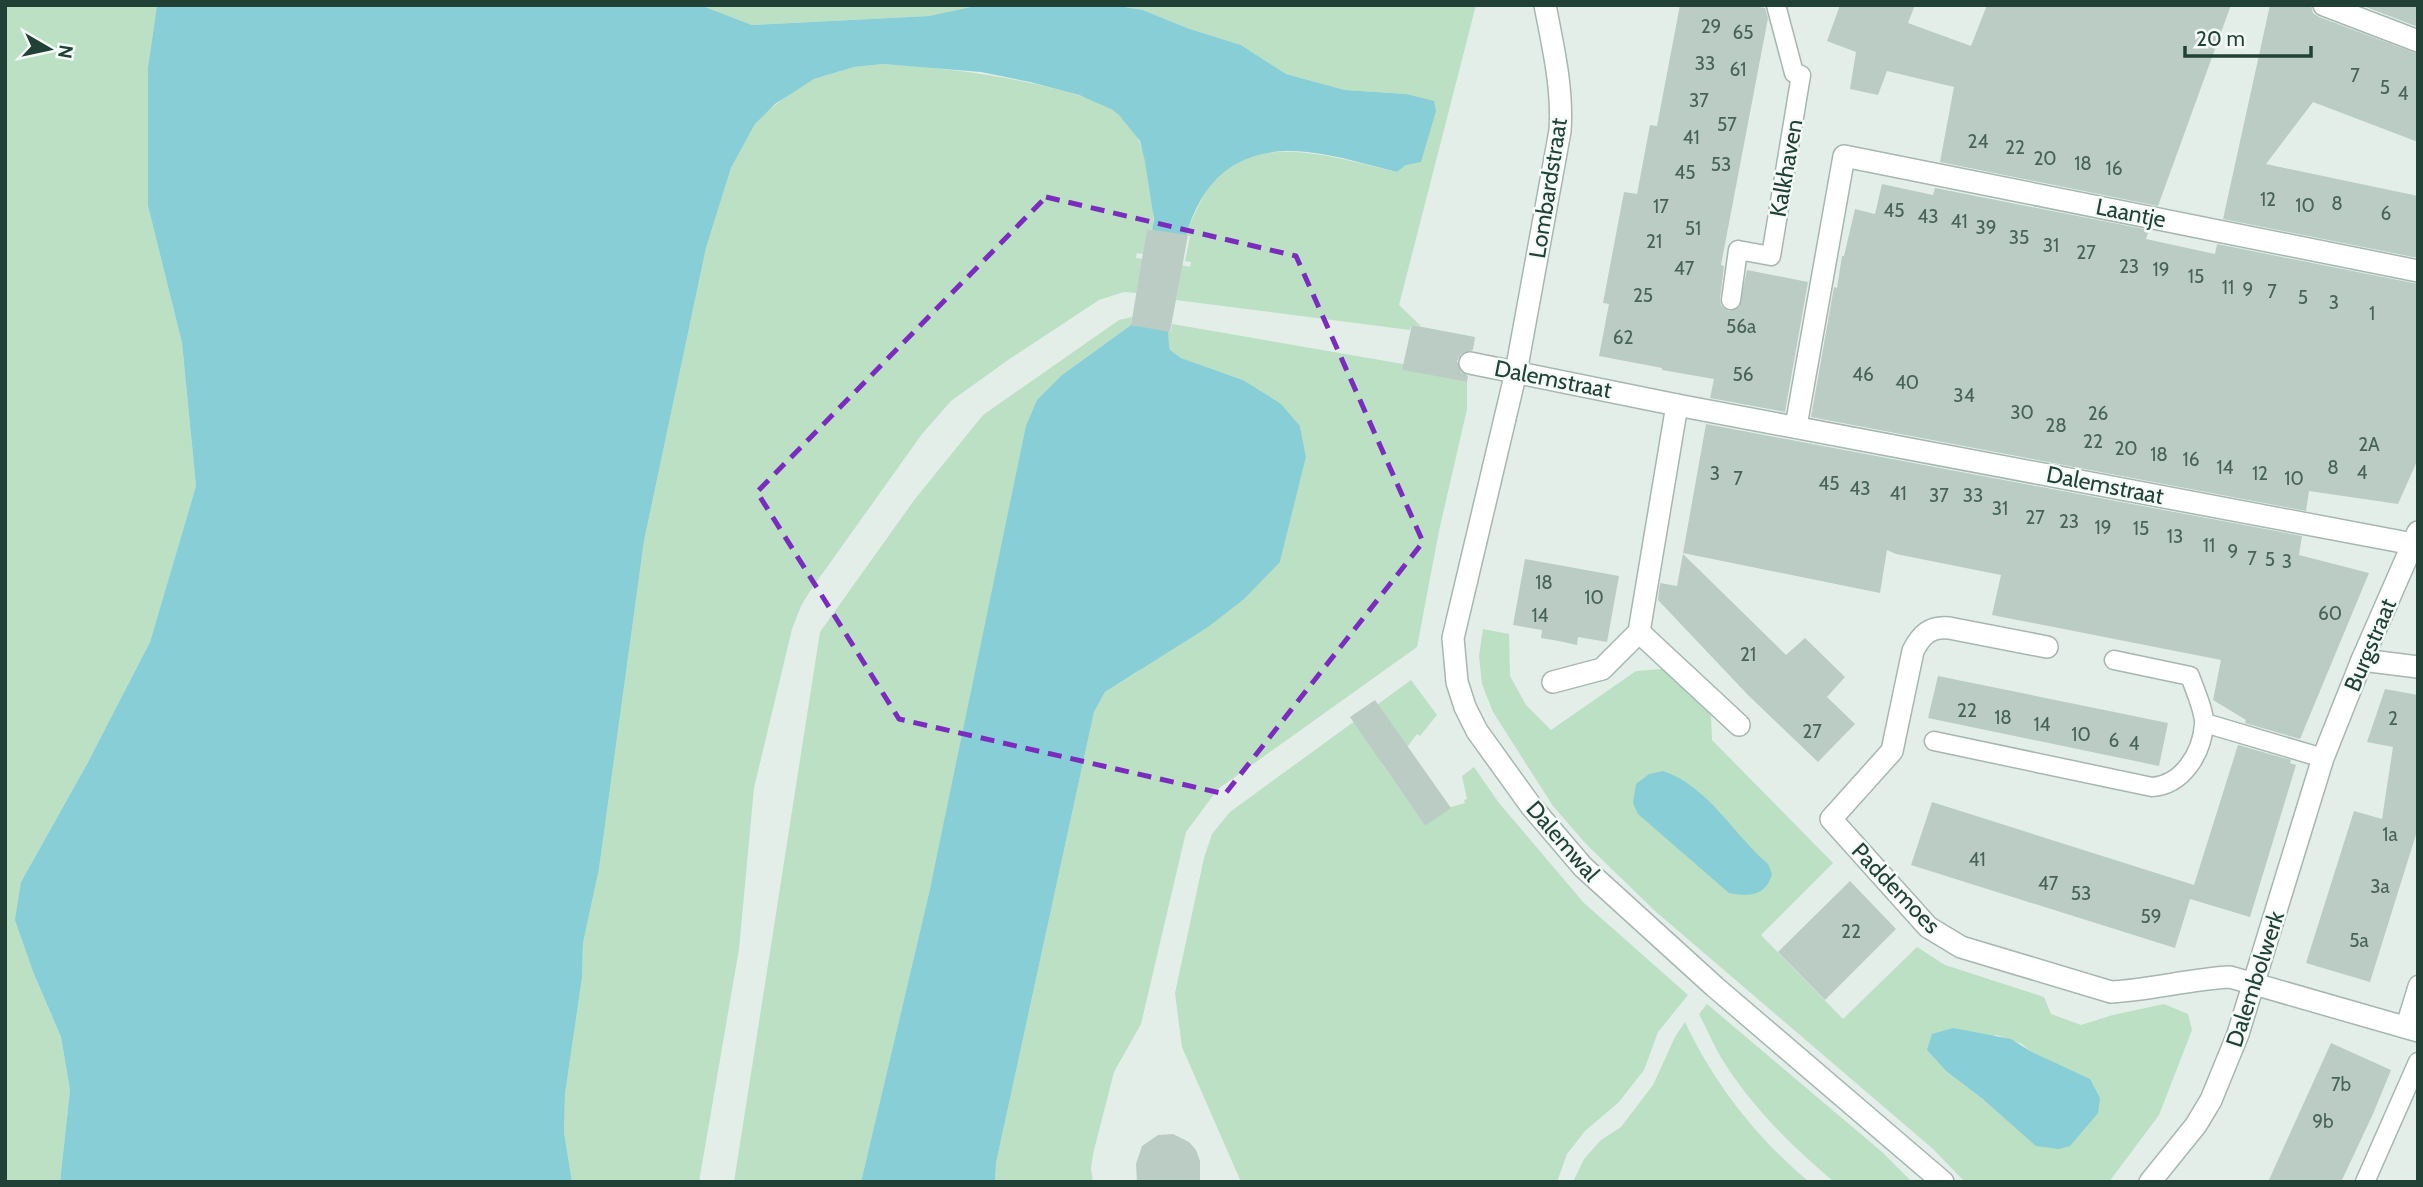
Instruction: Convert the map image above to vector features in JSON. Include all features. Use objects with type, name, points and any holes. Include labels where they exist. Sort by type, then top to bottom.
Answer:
[{"type":"street","name":"Lombardstraat","points":[[1517,372],[1560,131],[1562,102],[1545,5]]},
{"type":"street","points":[[2331,8],[2418,41]]},
{"type":"street","name":"Laantje","points":[[1796,426],[1844,156],[2418,271]]},
{"type":"street","name":"Dalemstraat","points":[[1470,363],[1796,426],[2416,538]]},
{"type":"street","name":"Dalemwal","points":[[1517,372],[1453,638],[1457,682],[1465,707],[1477,730],[1531,806],[1583,867],[1715,987],[1943,1182]]},
{"type":"street","points":[[1553,682],[1602,668],[1639,632],[1678,404]]},
{"type":"street","name":"Burgstraat","points":[[2323,758],[2362,660],[2416,538]]},
{"type":"street","name":"Paddemoes","points":[[2047,647],[1949,628],[1940,627],[1926,632],[1913,651],[1892,751],[1831,819],[1928,927],[1961,947],[2111,992],[2230,977],[2411,1029]]},
{"type":"street","points":[[1639,632],[1739,725]]},
{"type":"street","points":[[2362,660],[2418,667]]},
{"type":"street","name":"Dalembolwerk","points":[[2150,1182],[2196,1125],[2211,1100],[2238,1034],[2323,758]]},
{"type":"lane","name":"Kalkhaven","points":[[1731,300],[1738,250],[1771,256],[1801,75],[1794,74],[1776,5]]},
{"type":"lane","points":[[1934,741],[2152,787],[2163,786],[2176,780],[2184,773],[2205,723],[2190,676],[2114,660]]},
{"type":"lane","points":[[2205,723],[2323,758]]},
{"type":"lane","points":[[2411,1029],[2418,985]]},
{"type":"lane","points":[[2365,1182],[2418,1062]]},
{"type":"highlighted area","points":[[1046,197],[1296,256],[1423,542],[1225,794],[899,719],[757,492]]},
{"type":"green space","points":[[5,5],[157,5],[148,67],[148,206],[182,343],[196,486],[150,642],[87,764],[21,882],[34,974],[61,1037],[70,1090],[60,1182],[5,1182]]},
{"type":"green space","points":[[700,5],[980,5],[929,16],[752,25]]},
{"type":"green space","points":[[1113,5],[1476,5],[1399,305],[1421,326],[1412,325],[1410,330],[1176,300],[1182,265],[1190,267],[1191,262],[1185,261],[1190,236],[1185,235],[1202,198],[1216,178],[1234,163],[1255,155],[1278,152],[1328,156],[1397,172],[1406,165],[1406,94],[1345,90],[1286,74],[1241,45],[1187,28],[1143,10]]},
{"type":"green space","points":[[883,64],[997,76],[1085,97],[1118,114],[1138,139],[1152,196],[1153,229],[1147,229],[1143,254],[1137,253],[1136,258],[1144,259],[1138,293],[1124,292],[1099,300],[951,401],[922,434],[810,591],[792,629],[754,788],[739,949],[699,1182],[572,1182],[564,1132],[565,1094],[582,978],[583,943],[599,869],[644,541],[706,248],[731,168],[755,124],[765,113],[797,88],[814,79],[854,67]]},
{"type":"green space","points":[[1132,317],[1131,325],[1062,375],[930,889],[861,1182],[734,1182],[820,632],[915,499],[983,415],[1119,320]]},
{"type":"green space","points":[[1172,324],[1403,364],[1403,370],[1467,382],[1467,409],[1439,531],[1417,647],[1218,789],[1186,832],[1141,1024],[1114,1072],[1093,1154],[1093,1182],[995,1182],[996,1163],[1094,712],[1105,692],[1136,673],[1280,562],[1306,457],[1300,426],[1243,380],[1181,358],[1170,350],[1166,331],[1171,332]]},
{"type":"green space","points":[[1483,629],[1509,634],[1510,676],[1526,705],[1551,730],[1636,671],[1662,669],[1711,715],[1712,740],[1833,863],[1761,935],[1843,1019],[1917,947],[1945,965],[2044,997],[2051,1014],[2081,1025],[2164,1004],[2188,1014],[2192,1030],[2159,1115],[2109,1182],[1965,1182],[1933,1149],[1655,911],[1586,844],[1553,806],[1493,712],[1482,684],[1479,656]],"holes":[[[1997,1035],[2022,1044],[2030,1051],[2075,1073],[1984,1100],[1946,1071],[1927,1050]]]},
{"type":"green space","points":[[1411,680],[1437,715],[1420,736],[1417,734],[1408,746],[1382,764],[1425,826],[1451,807],[1465,803],[1464,800],[1467,799],[1462,776],[1474,767],[1499,803],[1584,903],[1688,995],[1658,1032],[1644,1070],[1619,1102],[1585,1131],[1567,1154],[1557,1182],[1241,1182],[1182,1047],[1175,993],[1204,858],[1212,834],[1230,812]]},
{"type":"green space","points":[[1707,1004],[1882,1152],[1912,1182],[1834,1182],[1776,1128],[1738,1083],[1719,1054],[1699,1014]]},
{"type":"green space","points":[[1685,1022],[1709,1067],[1738,1109],[1772,1147],[1809,1182],[1573,1182],[1584,1159],[1601,1140],[1621,1127],[1653,1085],[1675,1037]]},
{"type":"water","points":[[157,5],[700,5],[752,25],[929,16],[980,5],[1112,5],[1143,10],[1187,28],[1241,45],[1286,74],[1345,90],[1406,94],[1434,101],[1436,111],[1421,162],[1406,165],[1397,172],[1307,152],[1280,151],[1256,155],[1236,164],[1220,176],[1206,192],[1186,234],[1170,305],[1170,350],[1181,358],[1243,380],[1281,404],[1300,426],[1306,457],[1280,562],[1244,599],[1208,627],[1105,692],[1094,712],[996,1163],[995,1182],[861,1182],[930,889],[1026,426],[1037,400],[1062,375],[1131,325],[1137,326],[1154,219],[1140,141],[1111,109],[1079,95],[981,72],[883,64],[854,67],[814,79],[775,104],[755,124],[731,168],[706,248],[644,541],[599,869],[583,943],[582,978],[565,1094],[564,1132],[572,1182],[60,1182],[70,1090],[61,1037],[15,920],[21,882],[87,764],[150,642],[196,486],[182,343],[148,206],[148,67]]},
{"type":"water","points":[[1663,771],[1679,778],[1707,799],[1768,864],[1772,874],[1766,887],[1750,895],[1729,893],[1638,814],[1633,803],[1636,784],[1649,774]]},
{"type":"water","points":[[1953,1028],[2011,1039],[2030,1051],[2090,1079],[2100,1098],[2098,1113],[2070,1146],[2059,1149],[2036,1146],[1946,1071],[1927,1050],[1932,1034]]},
{"type":"building","points":[[1680,5],[1748,5],[1765,8],[1768,18],[1721,265],[1724,266],[1720,299],[1721,305],[1729,311],[1739,307],[1747,270],[1808,282],[1785,412],[1710,398],[1714,379],[1599,356],[1609,304],[1603,303],[1624,192],[1637,194],[1650,125],[1657,126]]},
{"type":"building","points":[[1840,5],[1915,5],[1908,23],[1971,46],[1987,5],[2231,5],[2158,206],[1940,162],[1954,87],[1887,71],[1878,95],[1850,89],[1856,52],[1827,41]]},
{"type":"building","points":[[2270,5],[2311,5],[2313,13],[2319,17],[2418,54],[2418,142],[2313,102],[2266,164],[2418,196],[2418,258],[2223,219]]},
{"type":"building","points":[[2361,5],[2418,5],[2418,27]]},
{"type":"building","points":[[1882,184],[1933,195],[1935,188],[2149,230],[2146,239],[2215,254],[2217,244],[2418,284],[2418,459],[2398,504],[2309,491],[2306,511],[1811,417],[1834,287],[1837,288],[1842,256],[1855,209],[1875,214]]},
{"type":"building","points":[[1147,229],[1188,235],[1170,332],[1131,325]]},
{"type":"building","points":[[1412,325],[1475,337],[1473,350],[1461,354],[1457,361],[1461,372],[1468,376],[1467,382],[1402,370]]},
{"type":"building","points":[[1706,424],[2302,536],[2299,555],[2369,573],[2300,739],[2245,723],[2246,720],[2213,700],[2221,660],[1992,615],[2001,575],[1887,550],[1880,593],[1683,553]]},
{"type":"building","points":[[1683,554],[1786,655],[1805,638],[1845,677],[1827,697],[1855,724],[1818,762],[1748,695],[1658,600],[1660,583],[1677,586]]},
{"type":"building","points":[[1525,559],[1619,576],[1607,642],[1578,637],[1577,645],[1541,638],[1542,630],[1513,625]]},
{"type":"building","points":[[1938,676],[2168,723],[2159,766],[1928,718]]},
{"type":"building","points":[[2385,689],[2418,695],[2418,828],[2370,982],[2306,963],[2354,811],[2382,819],[2393,747],[2367,742]]},
{"type":"building","points":[[1375,700],[1451,808],[1425,826],[1350,717]]},
{"type":"building","points":[[2238,745],[2291,760],[2290,763],[2296,765],[2250,917],[2190,899],[2175,948],[1911,865],[1932,802],[2194,885]]},
{"type":"building","points":[[1850,881],[1896,929],[1825,1000],[1778,952]]},
{"type":"building","points":[[2331,1043],[2391,1070],[2373,1114],[2341,1182],[2268,1182]]},
{"type":"building","points":[[1173,1134],[1189,1142],[1196,1150],[1200,1161],[1200,1182],[1137,1182],[1136,1164],[1142,1146],[1158,1135]]}]
